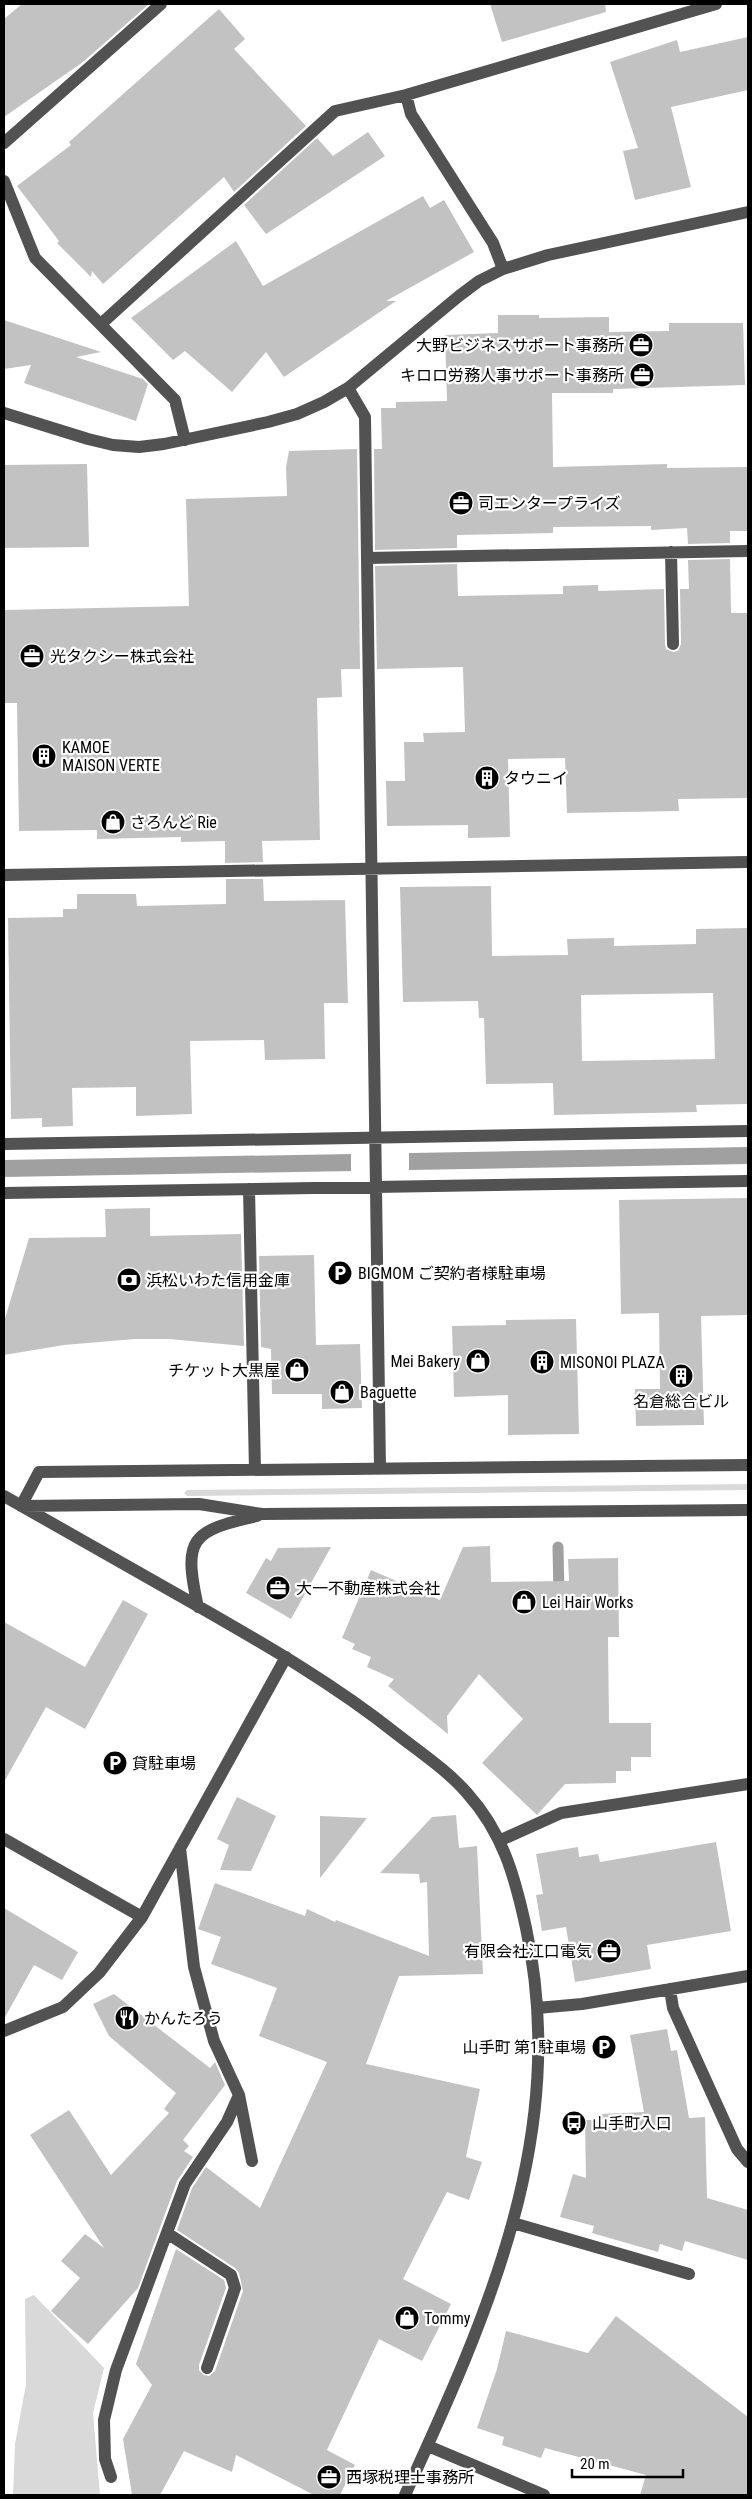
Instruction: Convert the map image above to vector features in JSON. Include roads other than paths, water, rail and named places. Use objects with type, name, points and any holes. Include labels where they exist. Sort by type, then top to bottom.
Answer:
[{"type":"street","points":[[4,143],[161,4]]},
{"type":"street","points":[[101,324],[335,111],[406,96],[716,4]]},
{"type":"street","points":[[406,96],[411,114],[493,243],[503,269]]},
{"type":"street","points":[[4,181],[35,258],[175,400],[185,440]]},
{"type":"street","points":[[4,413],[113,445],[139,447],[185,440],[297,414],[324,402],[348,388],[459,296],[479,281],[503,269],[548,255],[748,212]]},
{"type":"street","points":[[348,388],[365,417],[380,1469]]},
{"type":"street","points":[[367,558],[748,551]]},
{"type":"street","points":[[671,552],[673,644]]},
{"type":"street","points":[[4,875],[748,862]]},
{"type":"street","points":[[4,1144],[748,1131]]},
{"type":"street","points":[[4,1194],[748,1180]]},
{"type":"street","points":[[249,1189],[255,1470]]},
{"type":"street","points":[[21,1506],[40,1472],[748,1465]]},
{"type":"street","points":[[4,1496],[286,1657],[348,1697],[466,1791],[485,1814],[500,1840],[512,1868],[528,1939],[537,2008],[538,2066],[535,2109],[513,2223],[474,2343],[406,2495]]},
{"type":"street","points":[[21,1506],[199,1504],[262,1514],[748,1510]]},
{"type":"street","points":[[198,1607],[190,1571],[191,1554],[199,1539],[212,1527],[262,1514]]},
{"type":"street","points":[[4,2031],[63,2007],[99,1973],[142,1917],[286,1657]]},
{"type":"street","points":[[500,1840],[560,1813],[748,1784]]},
{"type":"street","points":[[4,1839],[142,1917]]},
{"type":"street","points":[[180,1848],[194,1967],[214,2041],[239,2095],[252,2161]]},
{"type":"street","points":[[537,2008],[568,2006],[748,1976]]},
{"type":"street","points":[[670,1989],[674,2008],[733,2140],[744,2159],[748,2162]]},
{"type":"street","points":[[111,2477],[105,2459],[104,2420],[116,2370],[185,2184],[227,2122],[239,2095]]},
{"type":"street","points":[[513,2223],[689,2274]]},
{"type":"street","points":[[167,2233],[231,2275],[235,2288],[207,2368]]},
{"type":"street","points":[[428,2446],[544,2495]]},
{"type":"waterway","points":[[558,1547],[559,1595]]},
{"type":"place","name":"大野ビジネスサポート事務所","points":[[641,345]]},
{"type":"place","name":"キロロ労務人事サポート事務所","points":[[642,375]]},
{"type":"place","name":"司エンタープライズ","points":[[461,503]]},
{"type":"place","name":"光タクシー株式会社","points":[[32,656]]},
{"type":"place","name":"KAMOE MAISON VERTE","points":[[44,756]]},
{"type":"place","name":"タウニイ","points":[[487,778]]},
{"type":"place","name":"さろんど Rie","points":[[113,822]]},
{"type":"place","name":"BIGMOM ご契約者様駐車場","points":[[340,1273]]},
{"type":"place","name":"浜松いわた信用金庫","points":[[129,1280]]},
{"type":"place","name":"Mei Bakery","points":[[478,1361]]},
{"type":"place","name":"MISONOI PLAZA","points":[[542,1362]]},
{"type":"place","name":"チケット大黒屋","points":[[297,1370]]},
{"type":"place","name":"名倉総合ビル","points":[[681,1376]]},
{"type":"place","name":"Baguette","points":[[342,1392]]},
{"type":"place","name":"大一不動産株式会社","points":[[278,1588]]},
{"type":"place","name":"Lei Hair Works","points":[[524,1602]]},
{"type":"place","name":"貸駐車場","points":[[115,1763]]},
{"type":"place","name":"有限会社江口電気","points":[[609,1951]]},
{"type":"place","name":"かんたろう","points":[[127,2018]]},
{"type":"place","name":"山手町 第1駐車場","points":[[604,2047]]},
{"type":"place","name":"山手町入口","points":[[574,2123]]},
{"type":"place","name":"Tommy","points":[[407,2318]]},
{"type":"place","name":"西塚税理士事務所","points":[[329,2477]]}]
